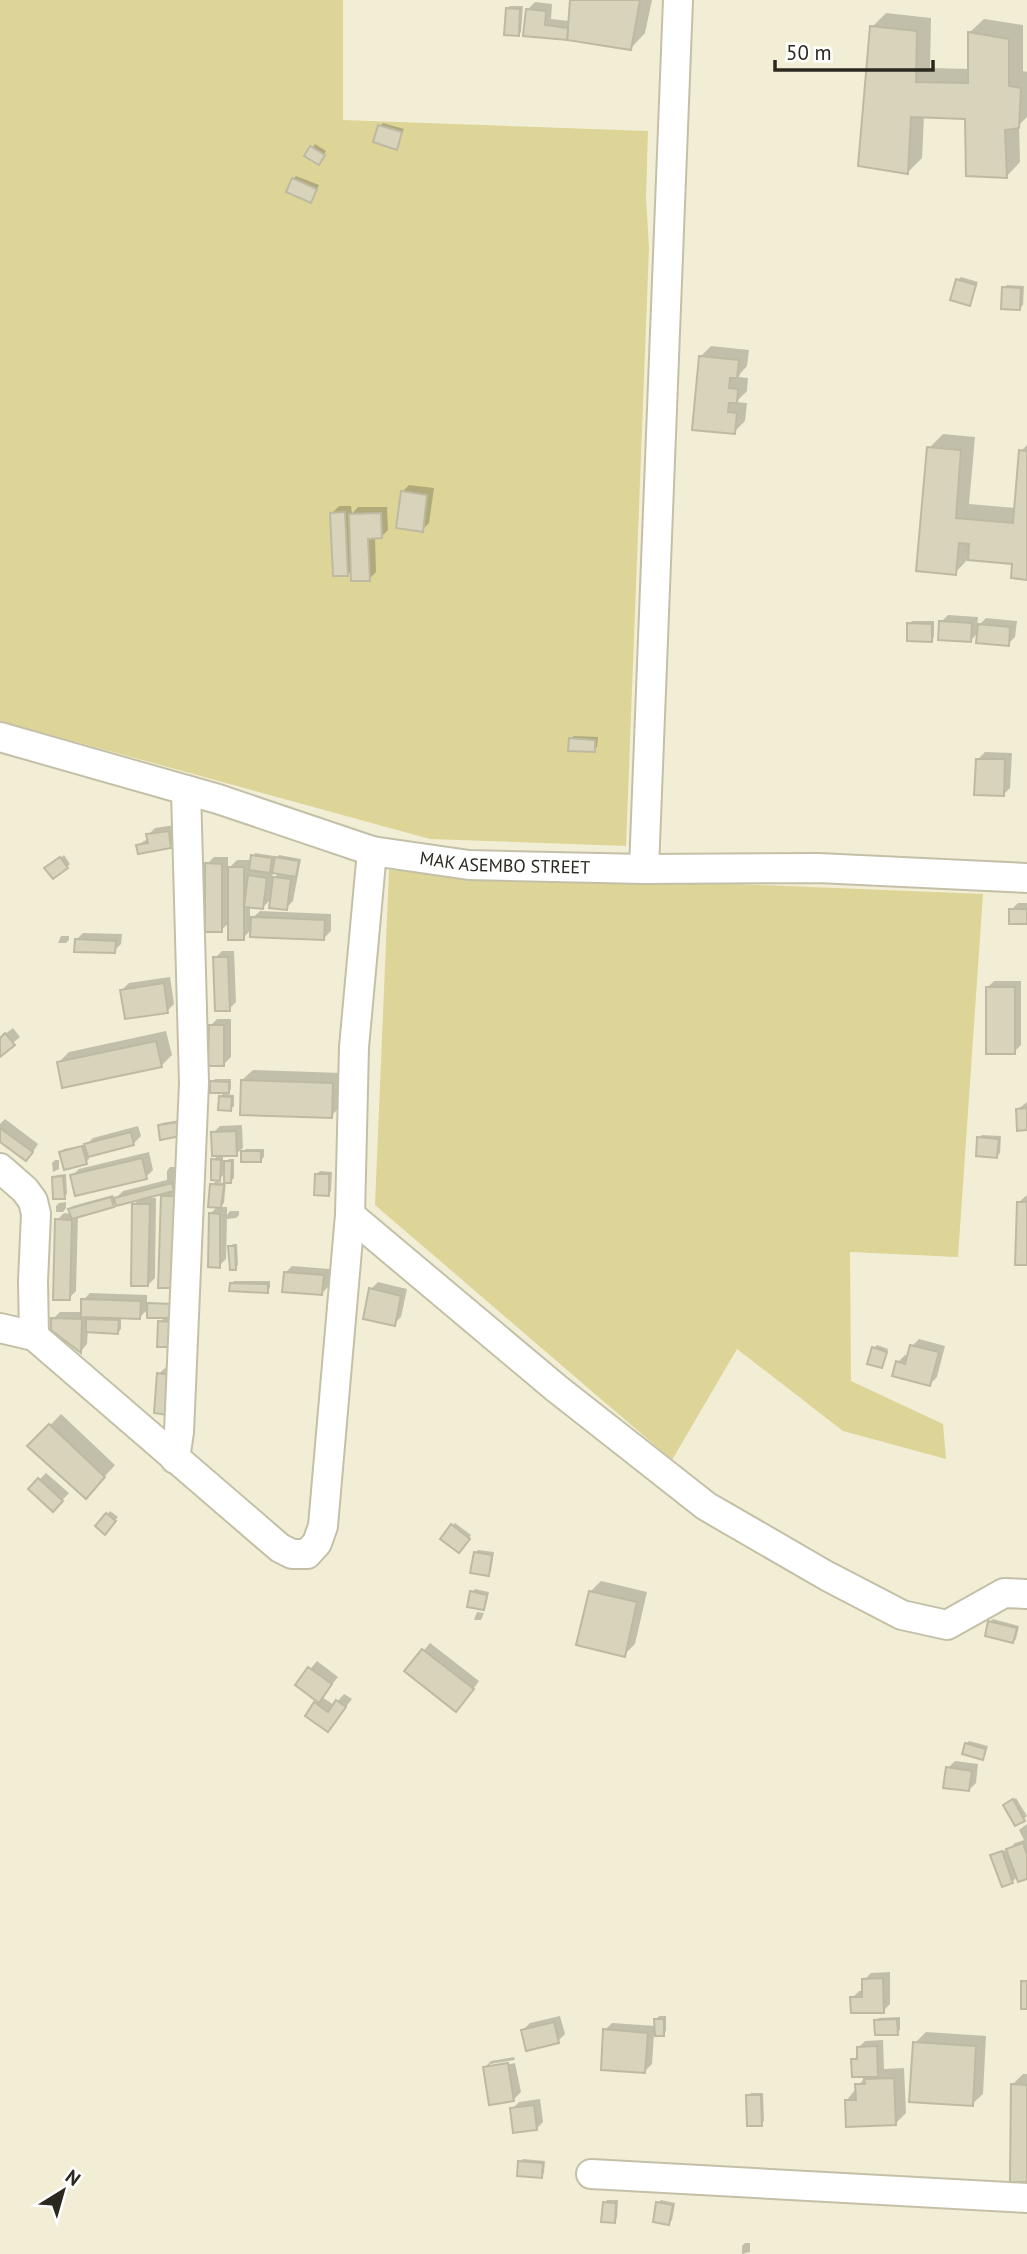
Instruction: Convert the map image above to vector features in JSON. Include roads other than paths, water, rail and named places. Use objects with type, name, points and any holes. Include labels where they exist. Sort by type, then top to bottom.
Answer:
[{"type":"street","points":[[644,869],[678,0]]},
{"type":"street","name":"MAK ASEMBO STREET","points":[[0,737],[186,790],[373,851],[469,865],[644,869],[818,868],[1027,878]]},
{"type":"street","points":[[175,1459],[179,1432],[194,1083],[186,790]]},
{"type":"street","points":[[0,1328],[34,1336],[280,1548],[292,1554],[307,1554],[317,1543],[323,1526],[350,1215],[354,1047],[373,851]]},
{"type":"street","points":[[0,1168],[25,1190],[33,1202],[36,1214],[34,1336]]},
{"type":"street","points":[[350,1215],[556,1388],[706,1506],[827,1576],[902,1615],[947,1625],[1004,1593],[1027,1594]]},
{"type":"street","points":[[591,2174],[1027,2197]]}]
